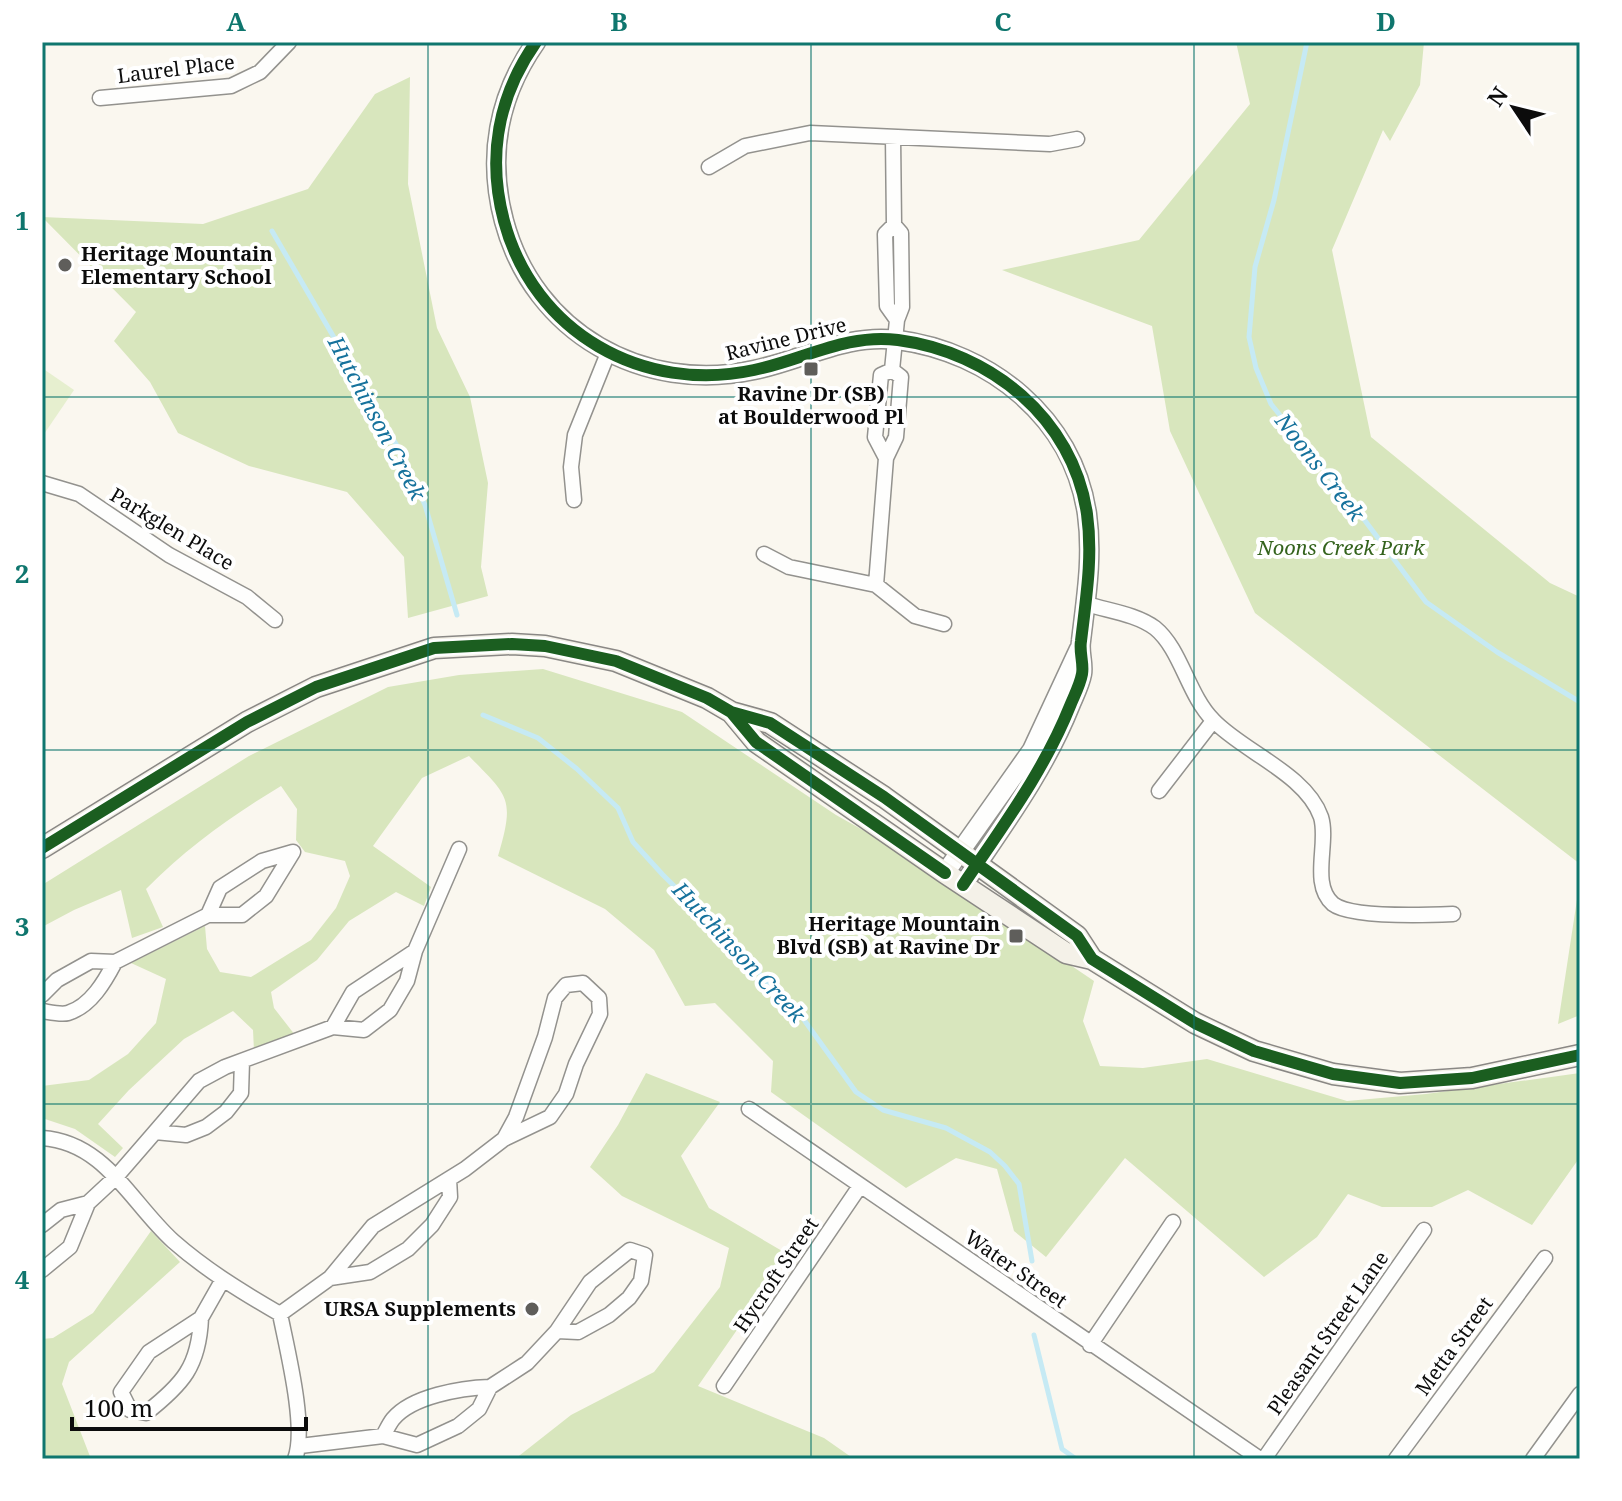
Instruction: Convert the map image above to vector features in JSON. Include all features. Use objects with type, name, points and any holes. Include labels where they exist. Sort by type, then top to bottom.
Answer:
[{"type":"main road","points":[[42,848],[285,701],[316,687],[434,648],[512,644],[545,646],[616,661],[707,698],[731,712],[770,723],[884,797],[1077,936],[1092,959]]},
{"type":"main road","points":[[731,712],[756,742],[1066,953],[1092,959],[1185,1017],[1242,1045],[1333,1074],[1400,1083],[1457,1079],[1580,1055]]},
{"type":"street","name":"Laurel Place","points":[[100,98],[231,86],[260,72],[289,42]]},
{"type":"street","name":"Ravine Drive","points":[[536,42],[514,77],[497,133],[495,181],[513,250],[523,271],[572,329],[608,353],[666,372],[715,377],[758,369],[839,343],[897,330],[987,368],[1021,393],[1048,422],[1071,458],[1087,512],[1087,604],[1080,646],[1083,673],[1055,740],[1030,785],[969,858],[945,873]]},
{"type":"street","points":[[709,167],[745,146],[810,133],[1050,144],[1077,139]]},
{"type":"street","points":[[876,585],[886,458],[896,437],[901,377],[892,370],[902,307],[901,233],[894,225],[893,137]]},
{"type":"street","points":[[574,500],[571,467],[575,435],[608,353]]},
{"type":"street","name":"Parkglen Place","points":[[42,483],[79,494],[169,555],[247,597],[275,620]]},
{"type":"street","points":[[764,554],[789,567],[876,585],[915,616],[944,624]]},
{"type":"street","points":[[1087,604],[1146,622],[1162,634],[1194,694],[1213,721],[1296,784],[1312,801],[1320,815],[1325,842],[1317,892],[1340,908],[1401,915],[1453,914]]},
{"type":"street","points":[[1159,791],[1213,721]]},
{"type":"street","points":[[42,1270],[70,1247],[88,1203],[116,1177],[199,1081],[242,1061],[333,1027],[364,1030],[390,1010],[407,981],[415,951],[459,849]]},
{"type":"street","points":[[42,995],[57,980],[91,961],[115,962],[199,922],[208,915],[220,888],[262,861],[293,852],[266,896],[242,915],[208,915]]},
{"type":"street","name":"Ravine Drive","points":[[963,885],[969,858]]},
{"type":"street","points":[[333,1027],[353,992],[415,951]]},
{"type":"street","points":[[42,1011],[67,1013],[86,1001],[101,988],[115,962]]},
{"type":"street","points":[[280,1314],[330,1278],[373,1226],[449,1179],[504,1139],[550,1117],[566,1094],[576,1064],[600,1014],[599,998],[583,983],[566,985],[555,998],[545,1037],[520,1106],[504,1139]]},
{"type":"street","points":[[155,1132],[186,1135],[206,1127],[226,1112],[241,1093],[242,1061]]},
{"type":"street","name":"Water Street","points":[[749,1109],[1090,1345],[1262,1459]]},
{"type":"street","points":[[42,1138],[63,1139],[101,1161],[171,1239],[222,1281],[280,1314],[291,1370],[298,1453],[383,1436],[417,1445],[458,1426],[479,1409],[490,1387]]},
{"type":"street","points":[[330,1278],[370,1272],[408,1249],[432,1225],[450,1197],[449,1179]]},
{"type":"street","name":"Hycroft Street","points":[[724,1386],[860,1186]]},
{"type":"street","points":[[42,1225],[61,1210],[88,1203]]},
{"type":"street","points":[[1090,1345],[1173,1222]]},
{"type":"street","name":"Pleasant Street Lane","points":[[1262,1459],[1424,1230]]},
{"type":"street","points":[[383,1436],[392,1419],[428,1399],[460,1389],[490,1387],[527,1363],[557,1331],[590,1282],[630,1250],[645,1255],[641,1281],[629,1298],[609,1315],[578,1332],[557,1331]]},
{"type":"street","name":"Metta Street","points":[[1396,1459],[1545,1258]]},
{"type":"street","points":[[201,1318],[200,1346],[190,1369],[165,1398],[146,1413],[130,1410],[121,1392],[149,1352],[201,1318],[222,1281]]},
{"type":"street","points":[[1533,1459],[1580,1394]]},
{"type":"green space","name":"Noons Creek Park","points":[[1236,42],[1424,42],[1420,85],[1390,141],[1383,130],[1332,250],[1371,437],[1550,583],[1580,597],[1580,864],[1255,613],[1170,431],[1152,326],[1002,270],[1139,240],[1250,104]]},
{"type":"green space","points":[[410,77],[408,184],[437,328],[470,397],[488,483],[481,567],[488,596],[408,618],[404,557],[347,492],[249,466],[178,433],[150,382],[114,341],[136,312],[42,217],[203,224],[308,189],[375,94]]},
{"type":"green space","points":[[42,368],[74,390],[42,437]]},
{"type":"green space","points":[[543,669],[682,712],[836,815],[911,857],[1094,981],[1083,1021],[1100,1066],[1143,1068],[1207,1059],[1347,1101],[1426,1094],[1580,1073],[1580,1157],[1532,1225],[1468,1190],[1432,1207],[1382,1207],[1348,1194],[1317,1237],[1264,1277],[1125,1158],[1046,1257],[1014,1231],[997,1169],[956,1158],[906,1188],[771,1092],[773,1061],[715,1003],[685,1006],[654,950],[605,909],[498,856],[506,822],[505,800],[493,781],[469,756],[422,778],[373,846],[431,887],[424,906],[396,892],[349,921],[317,960],[271,992],[274,1008],[295,1035],[254,1051],[253,1030],[233,1011],[184,1039],[98,1124],[123,1148],[115,1157],[75,1129],[42,1118],[42,1086],[89,1080],[128,1054],[156,1023],[166,979],[131,963],[205,926],[207,949],[220,972],[251,977],[311,940],[336,908],[350,876],[345,861],[305,852],[296,840],[297,809],[281,786],[210,833],[146,889],[163,927],[132,938],[121,890],[42,927],[42,885],[249,756],[388,687],[459,675]]},
{"type":"green space","points":[[1580,880],[1580,1015],[1558,1024]]},
{"type":"green space","points":[[646,1073],[720,1102],[681,1156],[709,1208],[789,1255],[698,1386],[824,1438],[854,1459],[515,1459],[571,1415],[654,1372],[720,1287],[729,1248],[622,1196],[590,1167],[618,1125]]},
{"type":"green space","points":[[151,1231],[180,1262],[69,1362],[62,1384],[91,1459],[42,1459],[42,1339],[53,1338],[93,1313]]},
{"type":"waterway","name":"Noons Creek","points":[[1307,42],[1274,200],[1255,267],[1249,337],[1256,368],[1271,404],[1426,602],[1497,652],[1580,702]]},
{"type":"waterway","name":"Hutchinson Creek","points":[[272,231],[403,456],[425,505],[457,615]]},
{"type":"waterway","name":"Hutchinson Creek","points":[[483,715],[538,738],[618,808],[633,842],[771,987],[794,1006],[856,1092],[883,1110],[946,1128],[990,1152],[1005,1166],[1019,1184],[1032,1261]]},
{"type":"waterway","name":"Hutchinson Creek","points":[[1034,1335],[1062,1449],[1076,1459]]},
{"type":"cycle path","points":[[536,42],[505,105],[499,128],[496,174],[504,221],[519,261],[540,295],[567,324],[599,346],[634,363],[672,373],[713,375],[754,370],[861,340],[898,340],[932,347],[995,375],[1022,396],[1045,420],[1064,448],[1079,479],[1089,530],[1081,678],[1060,730],[1035,776],[963,885]]},
{"type":"cycle path","points":[[42,848],[247,722],[316,687],[434,648],[512,644],[545,646],[616,661],[707,698],[731,712],[770,723],[884,797],[1077,936],[1092,959],[1195,1023],[1254,1051],[1333,1074],[1400,1083],[1472,1078],[1580,1055]]},
{"type":"cycle path","points":[[731,712],[756,742],[945,873]]},
{"type":"place","name":"Heritage Mountain Elementary School","points":[[65,265]]},
{"type":"place","name":"Ravine Dr (SB) at Boulderwood Pl","points":[[811,369]]},
{"type":"place","name":"Heritage Mountain Blvd (SB) at Ravine Dr","points":[[1016,936]]},
{"type":"place","name":"URSA Supplements","points":[[532,1309]]}]
